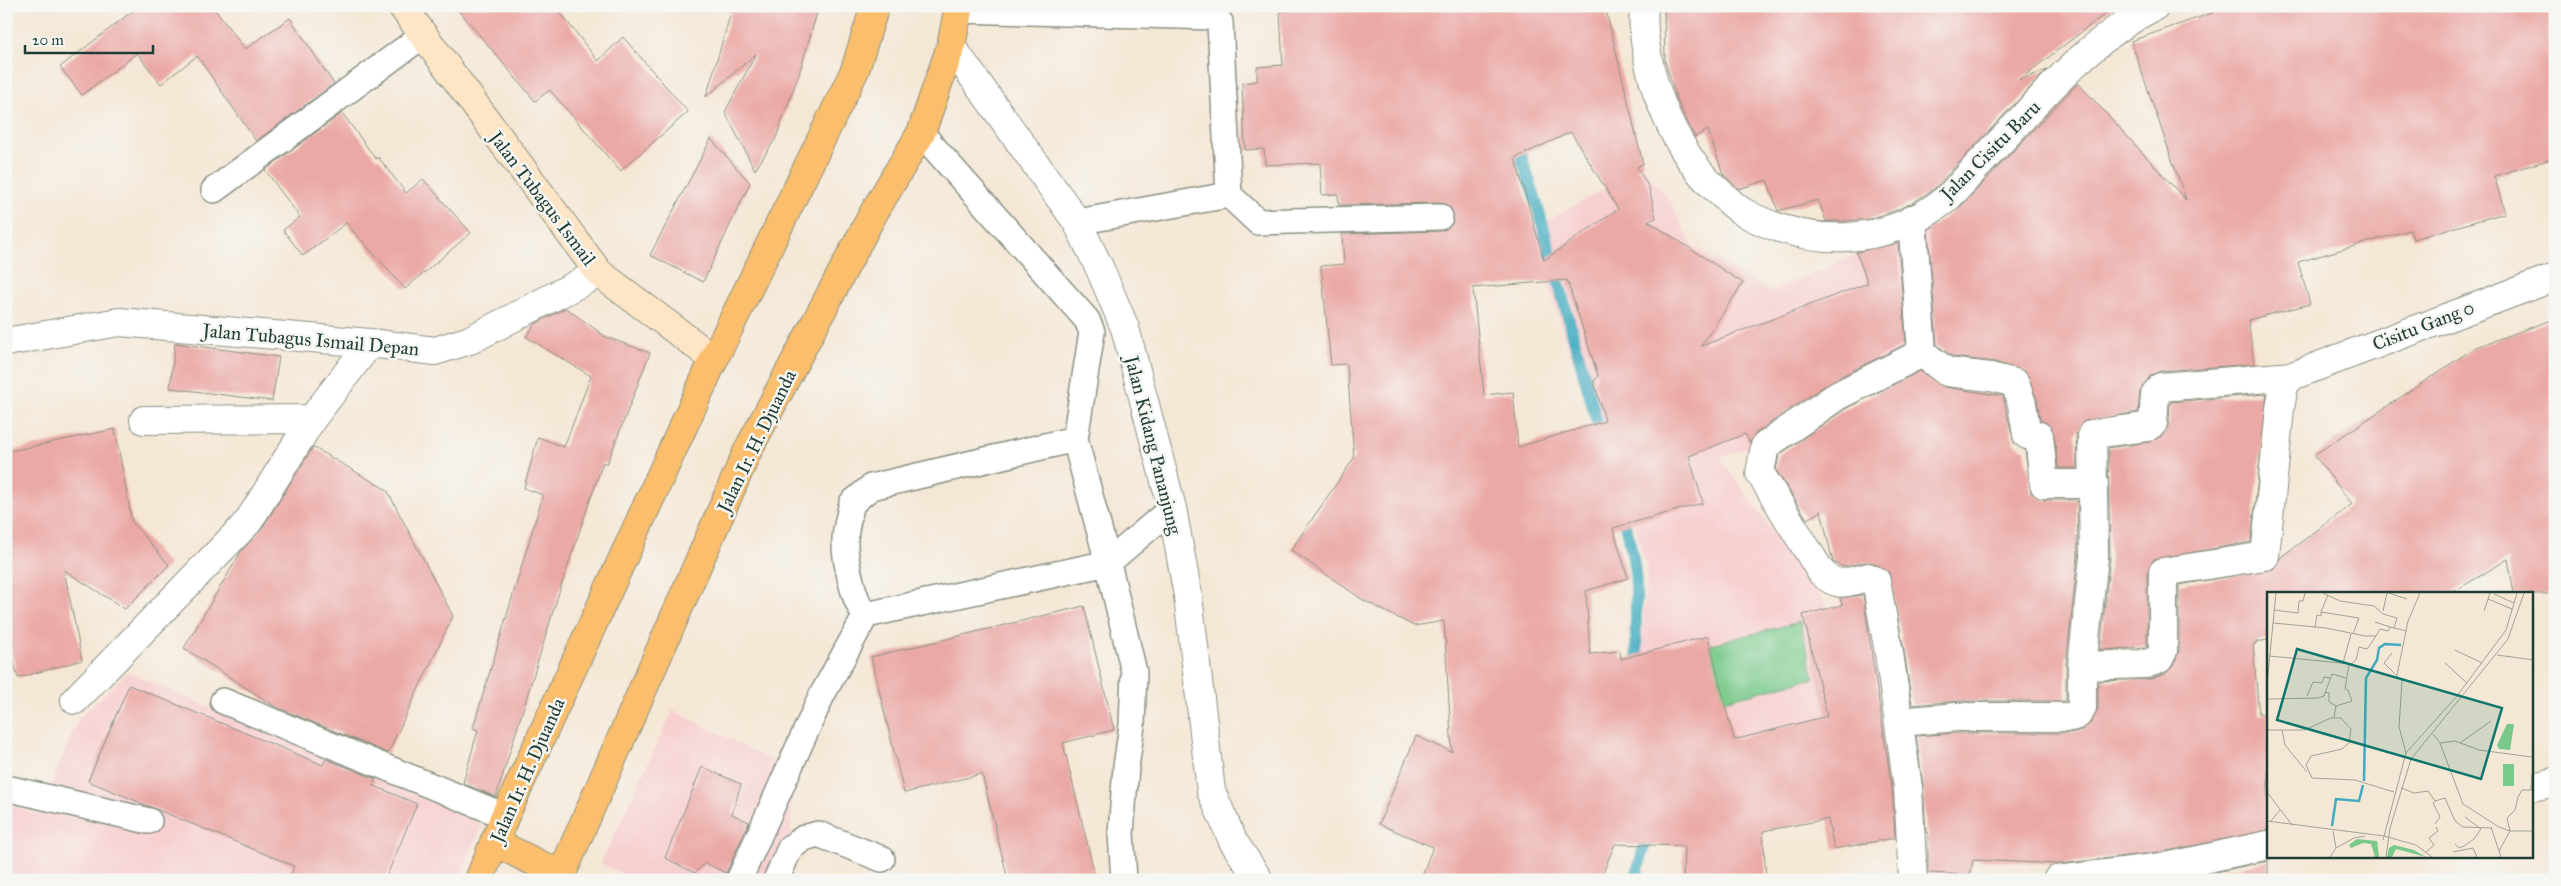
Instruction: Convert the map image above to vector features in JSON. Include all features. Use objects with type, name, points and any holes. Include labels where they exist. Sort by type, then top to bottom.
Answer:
[{"type":"main road","name":"Jalan Tubagus Ismail","points":[[402,6],[422,36],[598,272],[714,359]]},
{"type":"main road","name":"Jalan Ir. H. Djuanda","points":[[480,880],[505,816],[714,359],[855,70],[875,6]]},
{"type":"main road","name":"Jalan Ir. H. Djuanda","points":[[560,877],[748,450],[873,214],[921,133],[951,46],[959,8]]},
{"type":"main road","points":[[494,842],[560,877]]},
{"type":"street","name":"Jalan Cisitu Baru","points":[[1644,6],[1642,23],[1654,82],[1678,139],[1706,180],[1741,212],[1780,229],[1828,239],[1869,235],[1905,224],[1945,200],[2090,48],[2135,16],[2155,6]]},
{"type":"street","name":"Jalan Kidang Pananjung","points":[[951,46],[1076,222],[1100,269],[1125,328],[1172,508],[1194,633],[1201,718],[1211,791],[1233,840],[1259,880]]},
{"type":"street","points":[[1900,722],[1957,717],[2071,717],[2077,715],[2082,708],[2082,666],[2094,557],[2094,484],[2044,484],[2039,436],[2027,435],[2020,396],[2015,384],[1991,377],[1947,372],[1922,353],[1912,219]]},
{"type":"street","name":"Jalan Tubagus Ismail Depan","points":[[6,342],[119,322],[370,343],[435,351],[470,340],[598,272]]},
{"type":"street","name":"Cisitu Gang 0","points":[[2094,484],[2092,434],[2147,427],[2153,424],[2155,394],[2161,388],[2292,376],[2555,277]]},
{"type":"street","points":[[76,700],[248,522],[312,419],[370,343]]},
{"type":"street","points":[[1912,880],[1908,788],[1900,722],[1876,581],[1868,577],[1842,584],[1832,583],[1821,572],[1760,473],[1765,446],[1837,396],[1922,353]]},
{"type":"street","points":[[2082,666],[2146,664],[2159,659],[2163,651],[2163,572],[2265,556],[2280,409],[2284,385],[2292,376]]},
{"type":"street","points":[[144,420],[312,419]]},
{"type":"street","points":[[2534,787],[2555,782]]},
{"type":"street","points":[[2057,880],[2171,866],[2267,845]]},
{"type":"lane","points":[[959,8],[1216,17],[1220,22],[1229,195],[1258,222],[1440,217]]},
{"type":"lane","points":[[214,190],[422,36]]},
{"type":"lane","points":[[921,133],[1087,320],[1092,332],[1075,440],[1108,563],[1134,672],[1132,725],[1126,767],[1121,833],[1124,880]]},
{"type":"lane","points":[[1076,222],[1229,195]]},
{"type":"lane","points":[[866,615],[862,612],[857,601],[844,545],[852,503],[860,494],[871,487],[1075,440]]},
{"type":"lane","points":[[739,880],[822,695],[866,615],[1108,563],[1172,508]]},
{"type":"lane","points":[[223,701],[505,816]]},
{"type":"lane","points":[[6,788],[149,821]]},
{"type":"lane","points":[[776,880],[790,848],[804,838],[818,834],[882,859]]},
{"type":"shaded area","points":[[1642,167],[1670,200],[1691,245],[1770,292],[1931,223],[1940,346],[1776,409],[1785,432],[1720,458],[1828,607],[1870,600],[1890,699],[1872,701],[1892,778],[1688,832],[1641,652],[1647,570],[1634,522],[1577,371],[1530,231]]},
{"type":"shaded area","points":[[128,672],[482,824],[459,880],[6,880],[6,803],[39,815],[78,719]]},
{"type":"shaded area","points":[[673,710],[792,771],[791,840],[759,880],[633,880],[601,863]]},
{"type":"green space","points":[[1800,622],[1814,678],[1723,701],[1708,645]]},
{"type":"building","points":[[139,6],[212,6],[245,49],[290,18],[334,84],[256,141],[197,56],[161,84],[137,53],[82,95],[60,67]]},
{"type":"building","points":[[455,6],[555,6],[598,61],[623,37],[688,112],[620,171],[550,90],[535,101]]},
{"type":"building","points":[[733,6],[819,6],[799,74],[776,138],[755,170],[725,112],[756,54],[706,97]]},
{"type":"building","points":[[1369,6],[1605,6],[1643,164],[1637,167],[1649,188],[1656,218],[1648,221],[1743,283],[1701,346],[1868,283],[1856,252],[1898,243],[1906,344],[1828,383],[1756,433],[1750,443],[1745,434],[1689,456],[1703,503],[1613,528],[1628,578],[1586,591],[1590,654],[1620,651],[1621,659],[1708,636],[1734,740],[1827,716],[1803,615],[1842,605],[1840,598],[1863,595],[1892,790],[1895,838],[1834,849],[1828,819],[1763,831],[1766,880],[1683,880],[1684,846],[1615,844],[1600,880],[1420,880],[1433,847],[1379,824],[1416,736],[1452,752],[1444,621],[1414,626],[1363,600],[1291,550],[1354,458],[1347,364],[1331,365],[1321,266],[1344,264],[1342,234],[1440,231],[1452,224],[1454,216],[1447,205],[1440,203],[1339,205],[1338,194],[1322,195],[1320,163],[1265,165],[1264,149],[1245,150],[1242,83],[1257,81],[1257,67],[1283,65],[1280,11]],"holes":[[[1571,132],[1618,209],[1544,260],[1515,158]],[[1567,280],[1598,376],[1594,381],[1605,421],[1518,447],[1513,392],[1484,395],[1473,288]]]},
{"type":"building","points":[[1664,6],[2115,6],[2019,80],[2047,70],[1935,188],[1914,202],[1892,212],[1869,219],[1826,221],[1818,200],[1778,211],[1767,180],[1739,189],[1723,174],[1708,130],[1695,137],[1677,100],[1665,61]]},
{"type":"building","points":[[2232,6],[2555,6],[2555,158],[2494,176],[2505,213],[2413,239],[2410,230],[2298,262],[2310,304],[2248,320],[2254,364],[2160,371],[2150,376],[2140,392],[2138,412],[2083,422],[2076,434],[2077,468],[2058,468],[2054,434],[2047,423],[2040,420],[2037,399],[2026,372],[1995,362],[1953,357],[1937,345],[1928,230],[1961,206],[2078,83],[2186,200],[2131,41]]},
{"type":"building","points":[[342,113],[376,159],[378,157],[406,193],[423,179],[471,233],[405,289],[346,223],[303,256],[283,230],[300,217],[265,170]]},
{"type":"building","points":[[711,139],[750,183],[703,282],[650,255]]},
{"type":"building","points":[[566,308],[606,337],[650,353],[607,464],[603,462],[560,589],[496,797],[463,783],[478,730],[473,728],[543,495],[524,488],[538,437],[564,447],[591,376],[526,337],[535,324]]},
{"type":"building","points":[[2555,319],[2555,594],[2514,592],[2508,559],[2453,592],[2267,592],[2267,640],[2256,642],[2253,645],[2259,715],[2267,713],[2267,830],[2168,851],[2060,864],[1973,860],[1970,875],[1928,873],[1928,832],[1926,833],[1923,786],[1916,736],[1958,733],[2071,733],[2082,730],[2090,724],[2098,709],[2098,681],[2151,679],[2165,674],[2173,666],[2179,651],[2179,585],[2273,569],[2281,557],[2352,504],[2314,455],[2476,347]]},
{"type":"building","points":[[175,343],[279,357],[272,401],[170,388]]},
{"type":"building","points":[[1920,371],[1945,387],[2003,396],[2014,443],[2025,450],[2031,493],[2044,500],[2077,500],[2078,556],[2066,664],[2066,701],[1957,701],[1912,705],[1889,572],[1874,563],[1864,562],[1843,567],[1833,562],[1821,511],[1807,519],[1776,470],[1779,455],[1845,409]]},
{"type":"building","points":[[2267,394],[2251,542],[2154,559],[2147,572],[2147,647],[2100,650],[2110,557],[2108,448],[2149,442],[2162,436],[2169,424],[2170,402]]},
{"type":"building","points":[[115,429],[132,522],[169,565],[125,609],[64,570],[82,660],[18,678],[6,632],[6,452]]},
{"type":"building","points":[[313,447],[387,490],[453,616],[388,753],[276,707],[184,648],[242,550],[261,530]]},
{"type":"building","points":[[1084,606],[1114,730],[1063,743],[1096,880],[1008,880],[982,774],[904,793],[871,657]]},
{"type":"building","points":[[129,685],[323,765],[326,759],[376,779],[372,785],[417,804],[385,880],[288,880],[294,866],[88,781]]},
{"type":"building","points":[[702,767],[741,784],[732,814],[749,822],[726,873],[705,863],[695,873],[665,858]]},
{"type":"building","points":[[2268,861],[2268,880],[2217,880],[2216,872]]},
{"type":"waterway","points":[[1516,140],[1536,201],[1602,440]]},
{"type":"waterway","points":[[1621,510],[1629,538],[1634,567],[1636,639],[1640,670]]},
{"type":"waterway","points":[[1635,880],[1649,829]]}]
